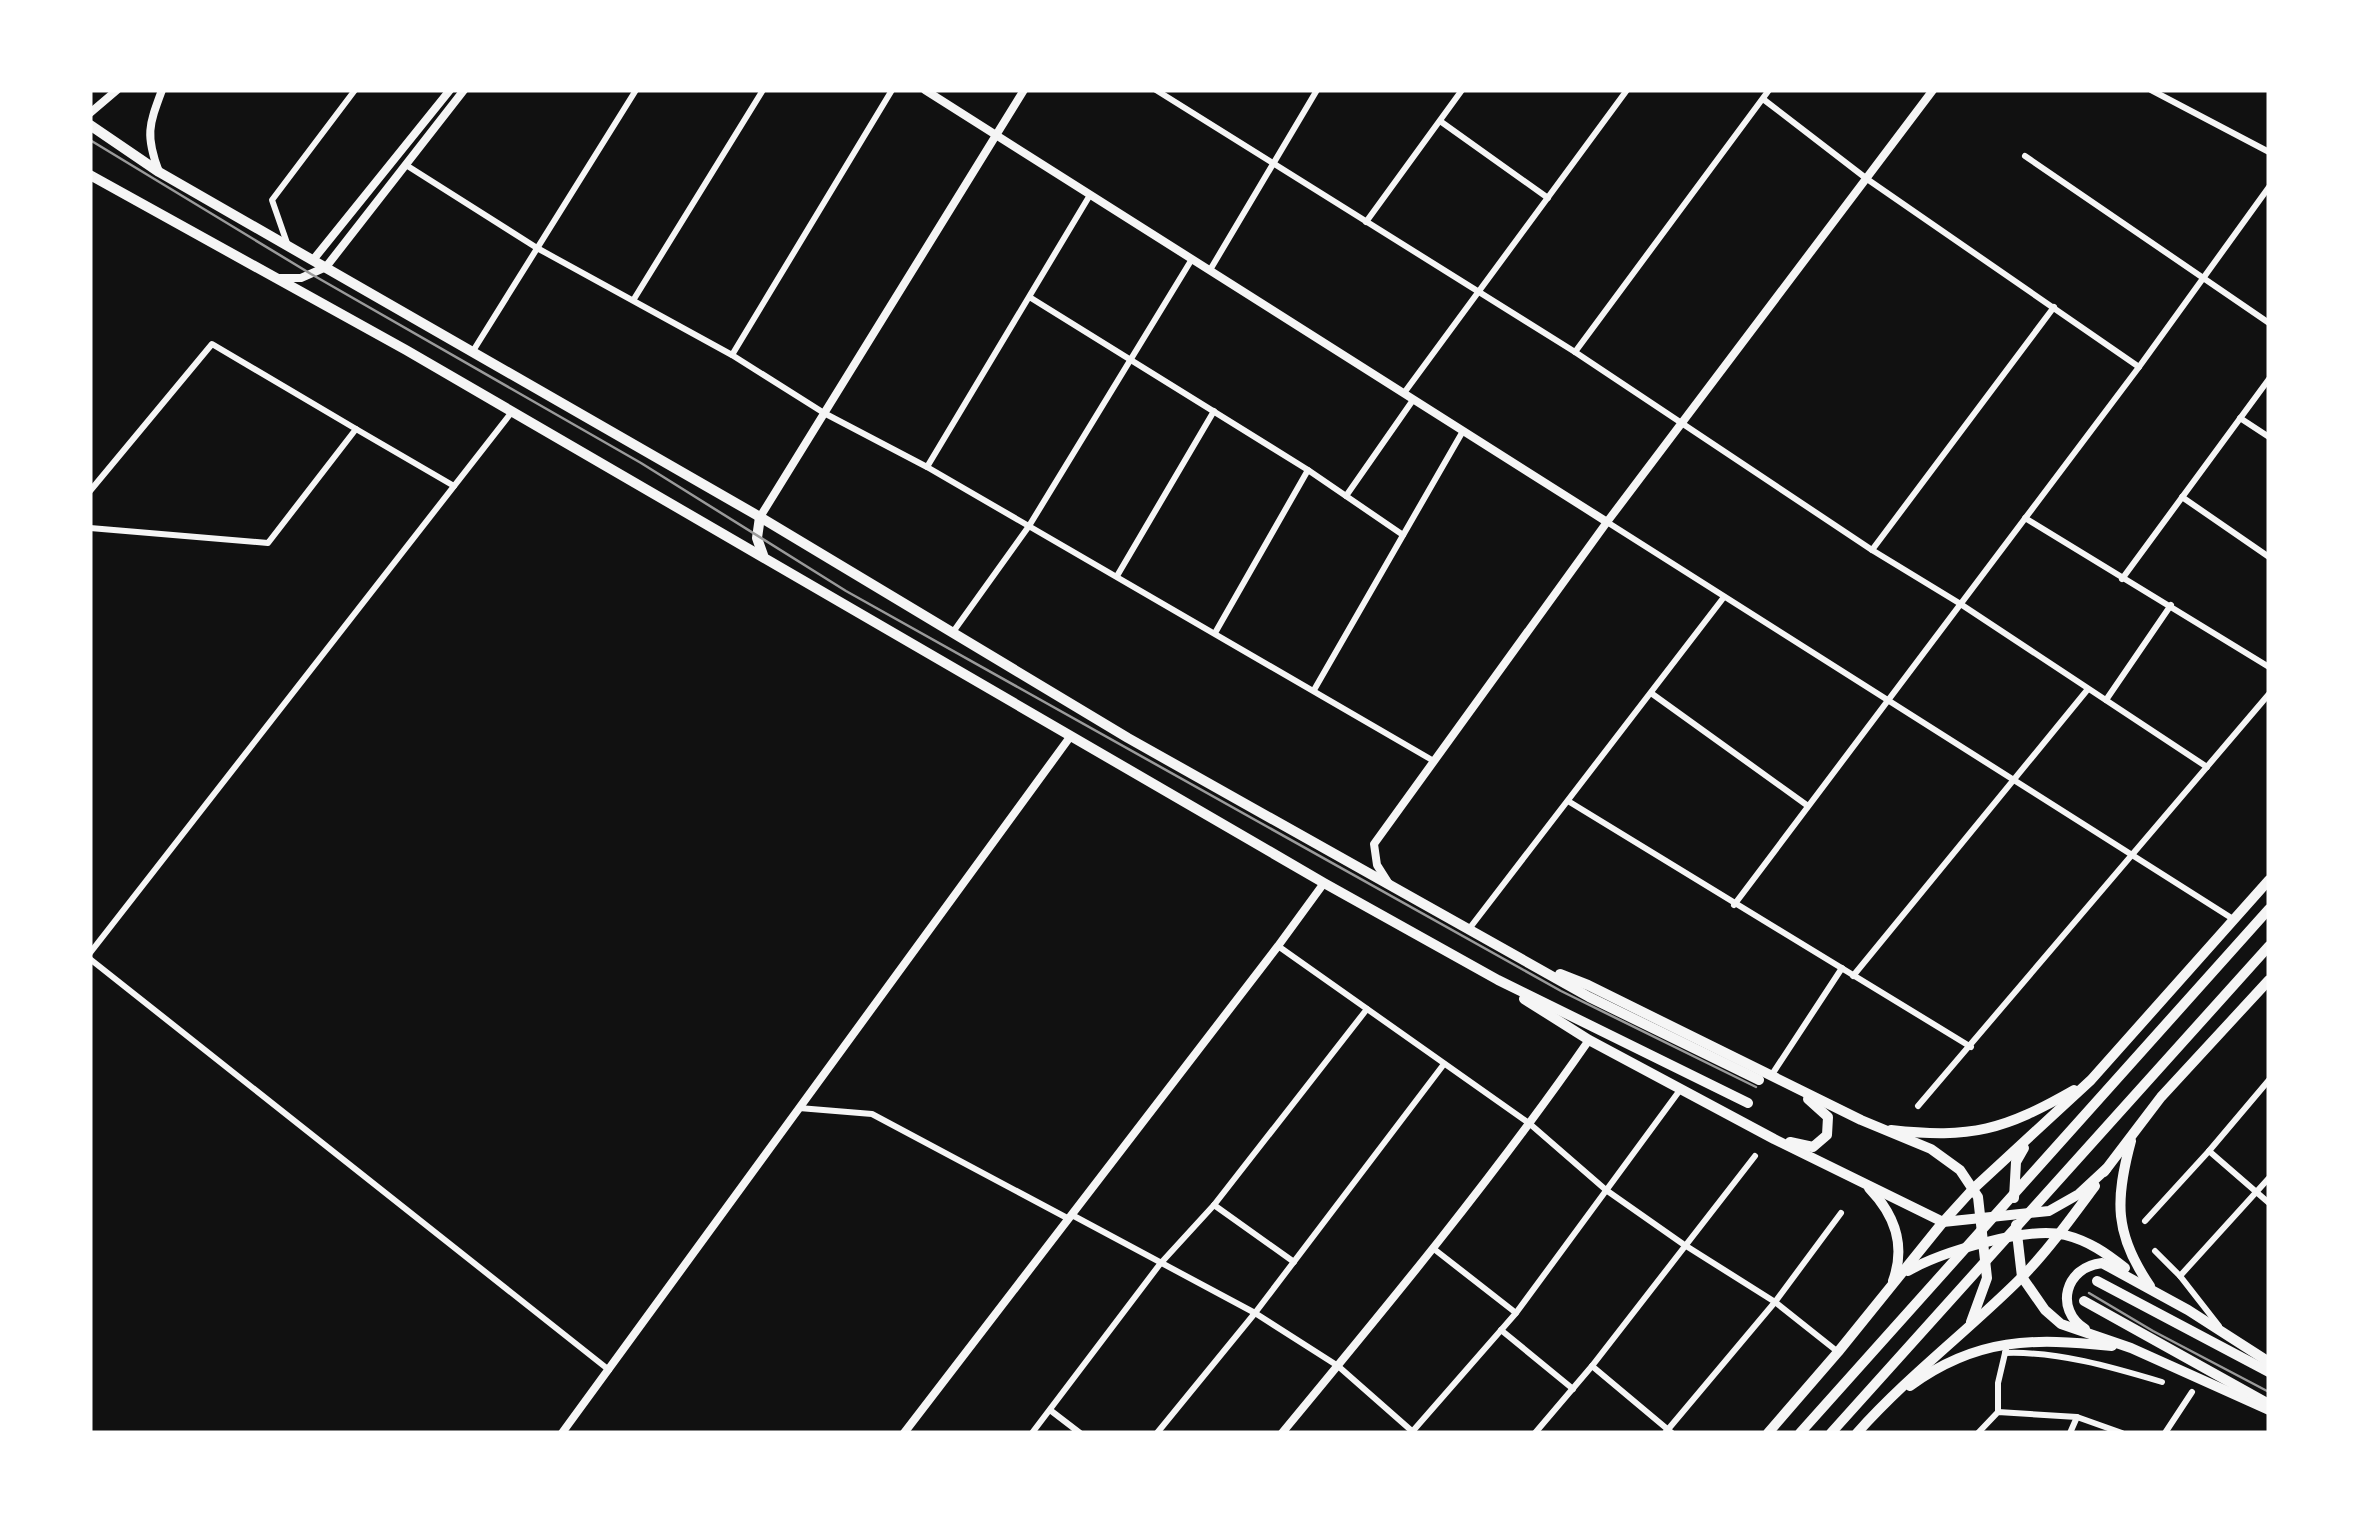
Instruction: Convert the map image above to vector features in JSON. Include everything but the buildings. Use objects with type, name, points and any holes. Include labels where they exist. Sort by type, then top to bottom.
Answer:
[{"type":"highway","points":[[90,125],[159,172],[760,517],[1128,738],[1392,887],[1531,963],[1588,985],[1765,1079],[1794,1088],[1943,1156],[1960,1170],[1978,1198],[1987,1278],[1971,1322]]},
{"type":"highway","points":[[93,179],[280,278],[1324,883],[1498,980],[1748,1103]]},
{"type":"highway","points":[[760,517],[757,538],[764,556]]},
{"type":"highway","points":[[1768,1433],[1890,1290],[1942,1222],[2091,1080],[2269,880]]},
{"type":"highway","points":[[1800,1433],[2269,909]]},
{"type":"highway","points":[[1831,1433],[2269,946]]},
{"type":"highway","points":[[1498,980],[1588,1040],[1942,1222],[2049,1211],[2063,1205],[2106,1169]]},
{"type":"highway","points":[[1858,1433],[1880,1407],[2022,1277],[2060,1234],[2160,1097],[2269,980]]},
{"type":"highway","points":[[1880,1129],[1936,1135],[1974,1133],[2036,1111],[2091,1080]]},
{"type":"highway","points":[[1774,1139],[1813,1147],[1827,1135],[1828,1118],[1794,1088]]},
{"type":"highway","points":[[2134,1132],[2119,1193],[2119,1214],[2137,1267],[2153,1291]]},
{"type":"highway","points":[[2029,1138],[2016,1162],[2016,1237],[2022,1277],[2044,1310],[2061,1324],[2131,1348],[2269,1407]]},
{"type":"highway","points":[[1860,1182],[1895,1223],[1900,1264],[1890,1290]]},
{"type":"highway","points":[[1902,1275],[1928,1259],[1983,1244],[2060,1234],[2098,1247],[2153,1291]]},
{"type":"highway","points":[[2097,1336],[2079,1326],[2068,1311],[2067,1291],[2080,1270],[2102,1263],[2269,1362]]},
{"type":"highway","points":[[2097,1281],[2269,1372]]},
{"type":"highway","points":[[2084,1301],[2269,1407]]},
{"type":"highway","points":[[1880,1407],[1948,1361],[2056,1340],[2131,1348]]},
{"type":"street","points":[[90,113],[117,90]]},
{"type":"street","points":[[159,172],[148,142],[148,128],[162,90]]},
{"type":"street","points":[[288,245],[272,200],[355,90]]},
{"type":"street","points":[[313,260],[450,90]]},
{"type":"street","points":[[280,278],[302,278],[326,267],[464,90]]},
{"type":"street","points":[[473,352],[636,90]]},
{"type":"street","points":[[634,299],[763,90]]},
{"type":"street","points":[[732,355],[892,90]]},
{"type":"street","points":[[925,90],[2233,919]]},
{"type":"street","points":[[760,517],[1024,90]]},
{"type":"street","points":[[1156,90],[1575,352],[2207,767]]},
{"type":"street","points":[[1210,270],[1318,90]]},
{"type":"street","points":[[1366,223],[1462,90]]},
{"type":"street","points":[[1404,394],[1627,90]]},
{"type":"street","points":[[1575,352],[1769,90]]},
{"type":"street","points":[[1392,887],[1376,865],[1374,844],[1607,522],[1933,90]]},
{"type":"street","points":[[2151,90],[2269,152]]},
{"type":"street","points":[[1763,99],[1868,179],[2139,367]]},
{"type":"street","points":[[1440,121],[1548,198]]},
{"type":"street","points":[[2026,156],[2269,323]]},
{"type":"street","points":[[406,166],[537,248],[732,355],[824,413],[927,466],[1432,760]]},
{"type":"street","points":[[1734,906],[2269,188]]},
{"type":"street","points":[[927,466],[1090,195]]},
{"type":"street","points":[[954,632],[1029,526],[1192,259]]},
{"type":"street","points":[[1030,298],[1131,357],[1403,535]]},
{"type":"street","points":[[1872,550],[2054,307]]},
{"type":"street","points":[[90,491],[212,344],[454,486]]},
{"type":"street","points":[[2122,579],[2269,379]]},
{"type":"street","points":[[1346,496],[1413,400]]},
{"type":"street","points":[[1117,576],[1214,411]]},
{"type":"street","points":[[512,412],[90,956],[609,1370]]},
{"type":"street","points":[[2240,418],[2269,437]]},
{"type":"street","points":[[90,528],[268,543],[356,429]]},
{"type":"street","points":[[1314,690],[1463,431]]},
{"type":"street","points":[[1215,633],[1308,470]]},
{"type":"street","points":[[2182,497],[2269,557]]},
{"type":"street","points":[[2024,518],[2269,667]]},
{"type":"street","points":[[1469,929],[1724,597]]},
{"type":"street","points":[[2106,700],[2171,605]]},
{"type":"street","points":[[1853,976],[2088,689]]},
{"type":"street","points":[[1651,692],[1808,806]]},
{"type":"street","points":[[1918,1106],[2269,694]]},
{"type":"street","points":[[562,1433],[1070,737]]},
{"type":"street","points":[[1568,802],[1971,1047]]},
{"type":"street","points":[[904,1433],[1324,883]]},
{"type":"street","points":[[1278,946],[1530,1124],[1606,1190],[1775,1302],[1838,1352]]},
{"type":"street","points":[[1765,1079],[1842,968]]},
{"type":"street","points":[[1032,1433],[1160,1264],[1214,1205],[1367,1009]]},
{"type":"street","points":[[1282,1433],[1434,1248],[1530,1124],[1588,1040]]},
{"type":"street","points":[[1157,1433],[1255,1313],[1444,1064]]},
{"type":"street","points":[[2144,1220],[2269,1080]]},
{"type":"street","points":[[799,1108],[872,1114],[1255,1313],[1338,1366],[1413,1432],[1516,1313],[1681,1089]]},
{"type":"street","points":[[2209,1151],[2269,1203]]},
{"type":"street","points":[[1535,1433],[1755,1156]]},
{"type":"street","points":[[2180,1276],[2269,1178]]},
{"type":"street","points":[[1214,1205],[1294,1262]]},
{"type":"street","points":[[1592,1366],[1668,1432],[1775,1302],[1841,1213]]},
{"type":"street","points":[[1434,1248],[1516,1313]]},
{"type":"street","points":[[2156,1252],[2226,1335]]},
{"type":"street","points":[[1501,1330],[1573,1389]]},
{"type":"street","points":[[1978,1433],[1998,1412],[1998,1383],[2007,1348],[2109,1366],[2162,1382]]},
{"type":"street","points":[[2164,1433],[2192,1392]]},
{"type":"street","points":[[1050,1410],[1080,1433]]},
{"type":"street","points":[[1998,1412],[2077,1417],[2122,1433]]},
{"type":"street","points":[[2070,1433],[2077,1417]]},
{"type":"tram line","points":[[90,140],[311,274],[641,463],[846,591],[1561,991],[1756,1087]]},
{"type":"tram line","points":[[2089,1293],[2269,1392]]}]
